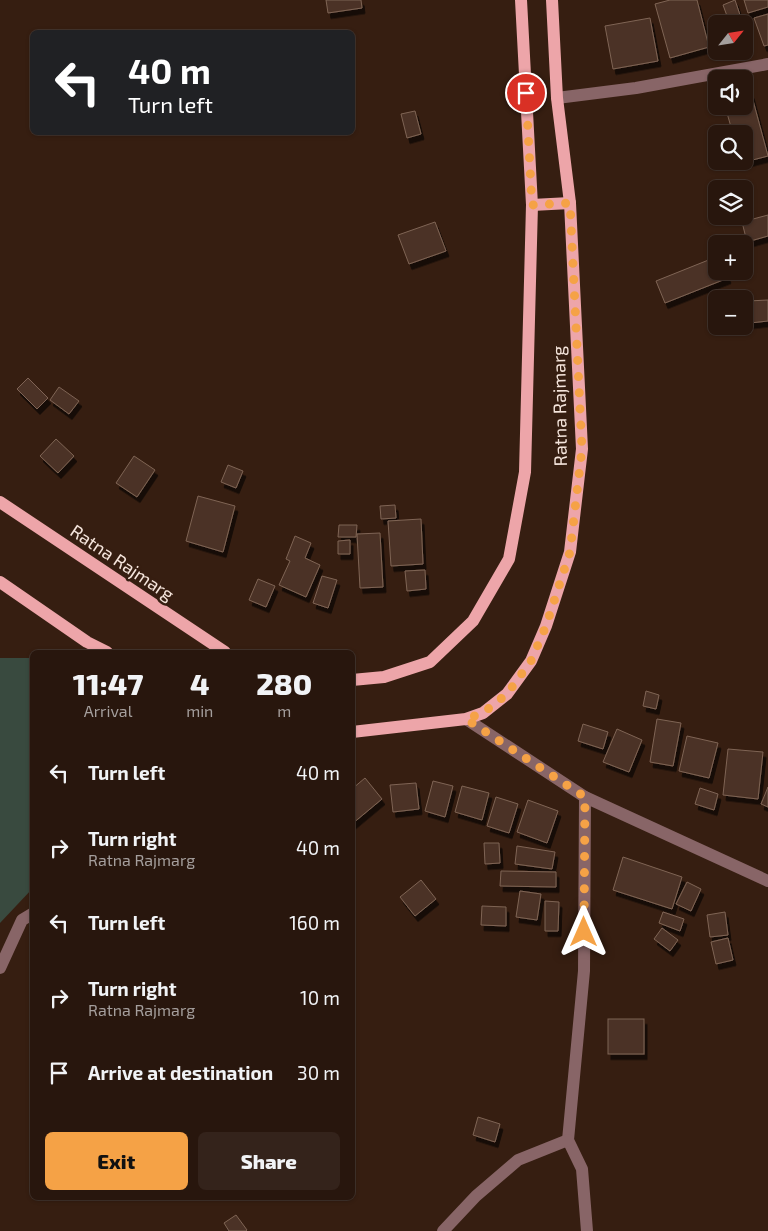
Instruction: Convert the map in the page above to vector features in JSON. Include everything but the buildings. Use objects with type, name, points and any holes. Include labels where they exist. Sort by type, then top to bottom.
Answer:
[{"type":"main road","name":"Ratna Rajmarg","points":[[355,680],[384,678],[430,662],[473,621],[509,559],[525,472],[532,205],[521,0]]},
{"type":"main road","name":"Ratna Rajmarg","points":[[355,732],[466,719],[483,713],[507,694],[531,661],[546,626],[570,552],[582,449],[570,203],[557,98],[552,0]]},
{"type":"main road","points":[[532,205],[570,203]]},
{"type":"main road","name":"Ratna Rajmarg","points":[[0,502],[222,650]]},
{"type":"main road","points":[[0,582],[87,642],[103,650]]},
{"type":"street","points":[[557,98],[636,88],[768,64]]},
{"type":"street","points":[[466,719],[585,797],[768,881]]},
{"type":"street","points":[[585,797],[584,971],[568,1140],[582,1169],[587,1231]]},
{"type":"street","points":[[0,968],[22,920],[30,915]]},
{"type":"street","points":[[443,1231],[476,1196],[518,1160],[568,1140]]},
{"type":"green space","points":[[0,658],[30,658],[30,891],[0,923]]},
{"type":"route","points":[[526,93],[532,205],[570,203],[582,449],[570,552],[546,626],[531,661],[507,694],[483,713],[466,719],[585,797],[584,932]]}]
